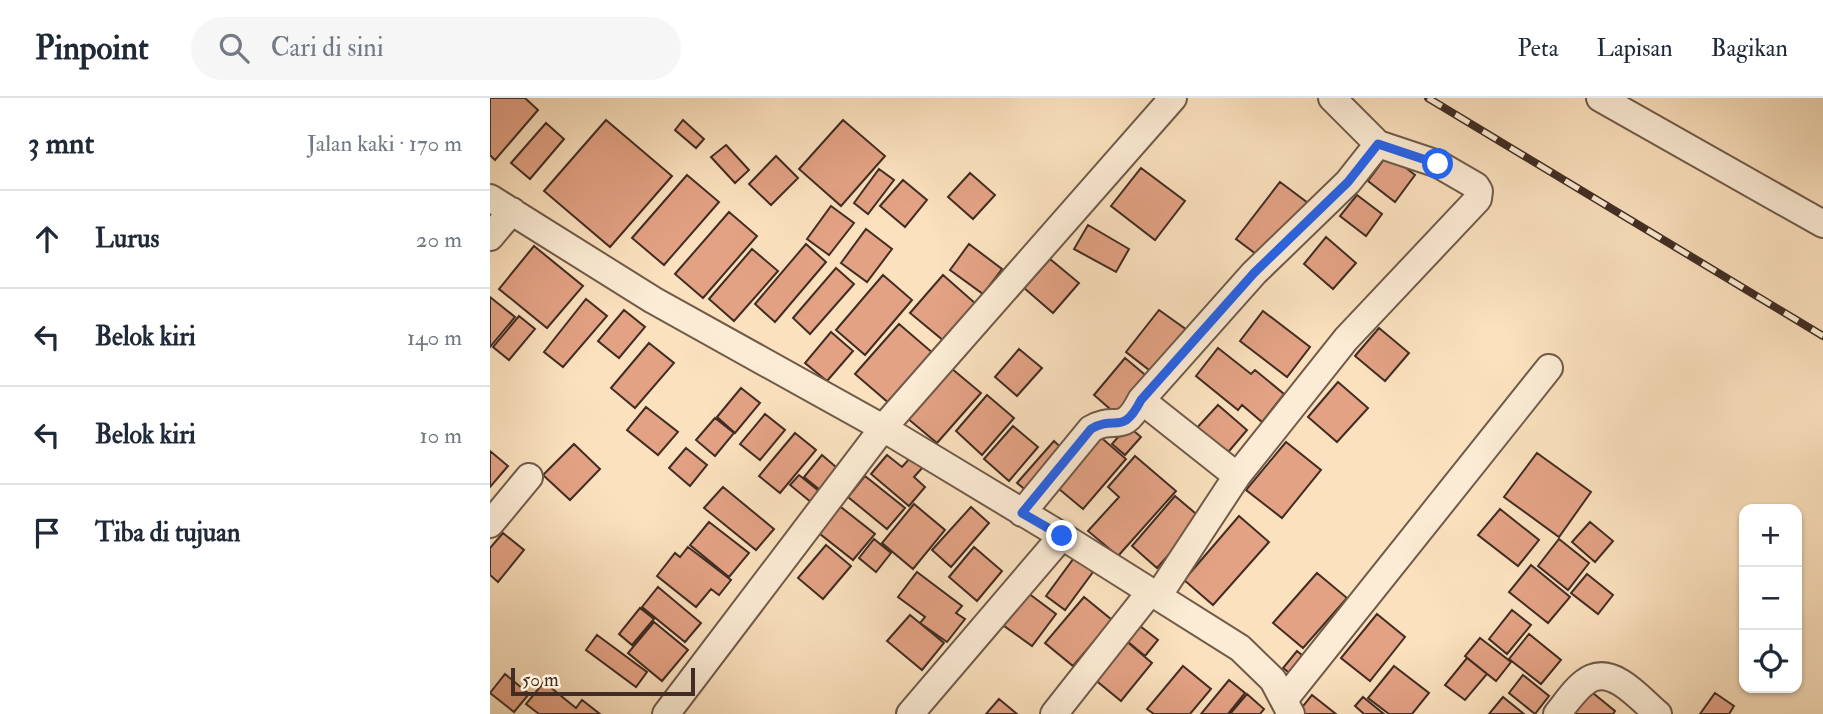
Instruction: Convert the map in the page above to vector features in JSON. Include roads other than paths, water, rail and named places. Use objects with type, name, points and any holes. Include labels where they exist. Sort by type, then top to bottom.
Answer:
[{"type":"street","points":[[666,714],[883,428],[1173,98]]},
{"type":"street","points":[[1054,714],[1154,594],[1237,477],[1346,339],[1478,199],[1479,191],[1476,186],[1438,164],[1378,144],[1332,98]]},
{"type":"street","points":[[1600,98],[1823,224]]},
{"type":"street","points":[[1022,513],[1091,429],[1128,420],[1141,400],[1254,273],[1348,182],[1378,144]]},
{"type":"street","points":[[490,237],[501,205],[653,300],[883,428],[1062,536],[1240,649],[1273,680],[1287,707],[1549,368]]},
{"type":"street","points":[[1141,400],[1237,477]]},
{"type":"street","points":[[490,524],[529,477]]},
{"type":"street","points":[[910,714],[1062,536]]},
{"type":"street","points":[[1557,714],[1577,690],[1592,678],[1608,676],[1658,714]]},
{"type":"railway","points":[[1428,98],[1823,336]]}]
